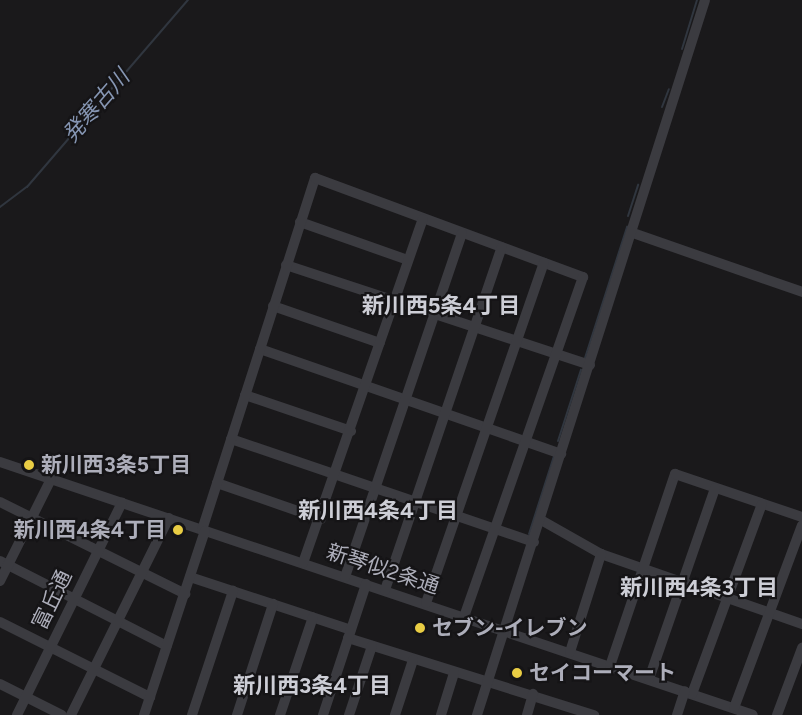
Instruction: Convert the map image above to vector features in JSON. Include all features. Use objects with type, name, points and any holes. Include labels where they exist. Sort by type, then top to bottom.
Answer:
[{"type":"street","points":[[477,715],[633,233],[705,0]]},
{"type":"street","points":[[144,715],[185,594],[217,483],[315,178],[583,277],[464,616]]},
{"type":"street","points":[[303,563],[321,519],[423,219]]},
{"type":"street","points":[[300,222],[408,260]]},
{"type":"street","points":[[345,577],[462,233]]},
{"type":"street","points":[[633,233],[802,292]]},
{"type":"street","points":[[385,590],[502,247]]},
{"type":"street","points":[[426,603],[458,517],[544,263]]},
{"type":"street","points":[[286,265],[590,365]]},
{"type":"street","points":[[273,306],[380,343]]},
{"type":"street","points":[[260,349],[561,454]]},
{"type":"street","points":[[245,395],[351,431]]},
{"type":"street","points":[[231,439],[534,542]]},
{"type":"street","name":"新琴似2条通","points":[[0,462],[688,692],[726,709],[753,715]]},
{"type":"street","points":[[610,666],[675,474],[802,517]]},
{"type":"street","points":[[0,581],[4,563],[32,518],[51,479]]},
{"type":"street","points":[[217,483],[321,519]]},
{"type":"street","points":[[649,679],[715,488]]},
{"type":"street","points":[[0,502],[185,594]]},
{"type":"street","name":"富丘通","points":[[17,715],[122,503]]},
{"type":"street","points":[[677,715],[727,597],[762,504]]},
{"type":"street","points":[[70,715],[169,519]]},
{"type":"street","points":[[541,520],[601,554],[802,624]]},
{"type":"street","points":[[726,709],[770,613],[802,525]]},
{"type":"street","points":[[570,652],[601,554]]},
{"type":"street","points":[[4,563],[167,646]]},
{"type":"street","points":[[190,577],[313,617],[372,646],[454,673],[533,694],[594,715]]},
{"type":"street","points":[[323,715],[366,584]]},
{"type":"street","points":[[192,715],[233,591]]},
{"type":"street","points":[[237,715],[273,604]]},
{"type":"street","points":[[280,715],[313,617]]},
{"type":"street","points":[[0,622],[150,697]]},
{"type":"street","points":[[350,715],[372,646]]},
{"type":"street","points":[[777,715],[802,648]]},
{"type":"street","points":[[395,715],[413,660]]},
{"type":"street","points":[[441,715],[454,673]]},
{"type":"street","points":[[0,684],[62,715]]},
{"type":"street","points":[[527,715],[533,694]]},
{"type":"waterway","name":"発寒古川","points":[[0,207],[27,187],[188,0]]},
{"type":"waterway","points":[[682,49],[697,0]]},
{"type":"waterway","points":[[662,107],[669,89]]},
{"type":"waterway","points":[[628,216],[638,185]]},
{"type":"waterway","points":[[585,358],[627,227]]},
{"type":"waterway","points":[[558,441],[581,370]]},
{"type":"waterway","points":[[529,534],[554,456]]},
{"type":"place","name":"新川西3条5丁目","points":[[29,465]]},
{"type":"place","name":"新川西4条4丁目","points":[[178,530]]},
{"type":"place","name":"セブン-イレブン","points":[[420,628]]},
{"type":"place","name":"セイコーマート","points":[[517,673]]},
{"type":"district","name":"新川西5条4丁目","points":[[441,306]]},
{"type":"district","name":"新川西4条4丁目","points":[[378,511]]},
{"type":"district","name":"新川西4条3丁目","points":[[699,588]]},
{"type":"district","name":"新川西3条4丁目","points":[[312,686]]}]
